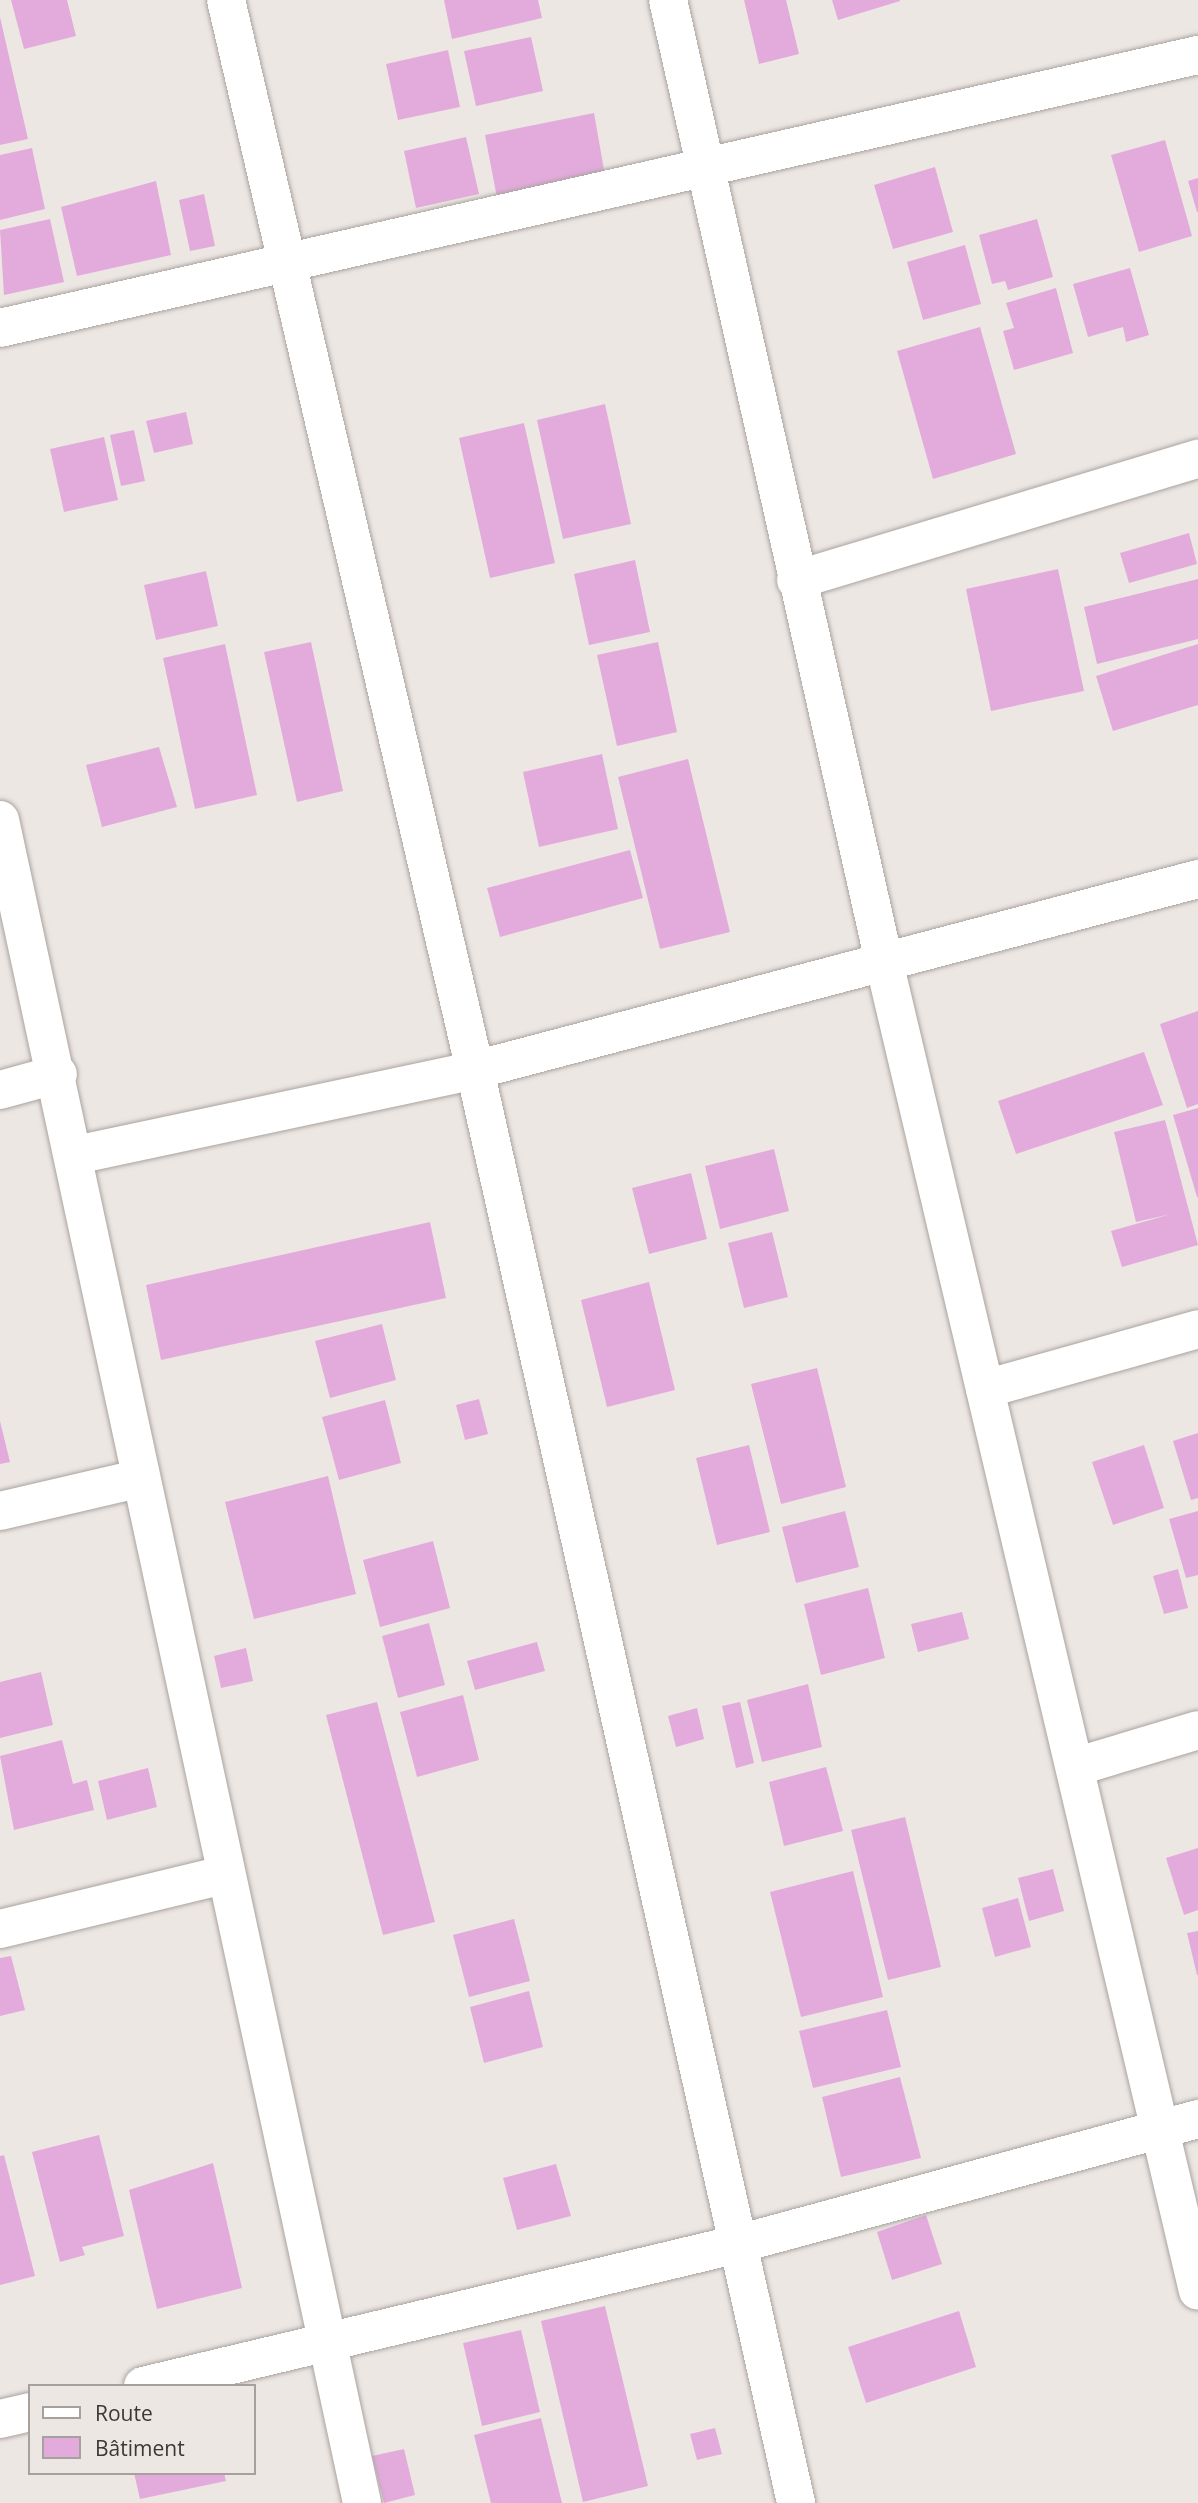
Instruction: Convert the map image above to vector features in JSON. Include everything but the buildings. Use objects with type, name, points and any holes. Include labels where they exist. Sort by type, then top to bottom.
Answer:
[{"type":"street","points":[[226,0],[475,1070],[796,2503]]},
{"type":"street","points":[[668,0],[796,580],[1075,1767],[1180,2124],[1198,2291]]},
{"type":"street","points":[[0,328],[1198,55]]},
{"type":"street","points":[[796,580],[1198,459]]},
{"type":"street","points":[[0,820],[76,1156],[138,1479],[324,2344],[362,2503]]},
{"type":"street","points":[[76,1156],[475,1070],[885,966],[1198,880]]},
{"type":"street","points":[[0,1090],[58,1074]]},
{"type":"street","points":[[985,1390],[1198,1329]]},
{"type":"street","points":[[0,1511],[138,1479]]},
{"type":"street","points":[[1075,1767],[1198,1730]]},
{"type":"street","points":[[0,1929],[224,1875]]},
{"type":"street","points":[[152,2384],[738,2244],[1180,2124]]},
{"type":"street","points":[[0,2419],[28,2412]]}]
